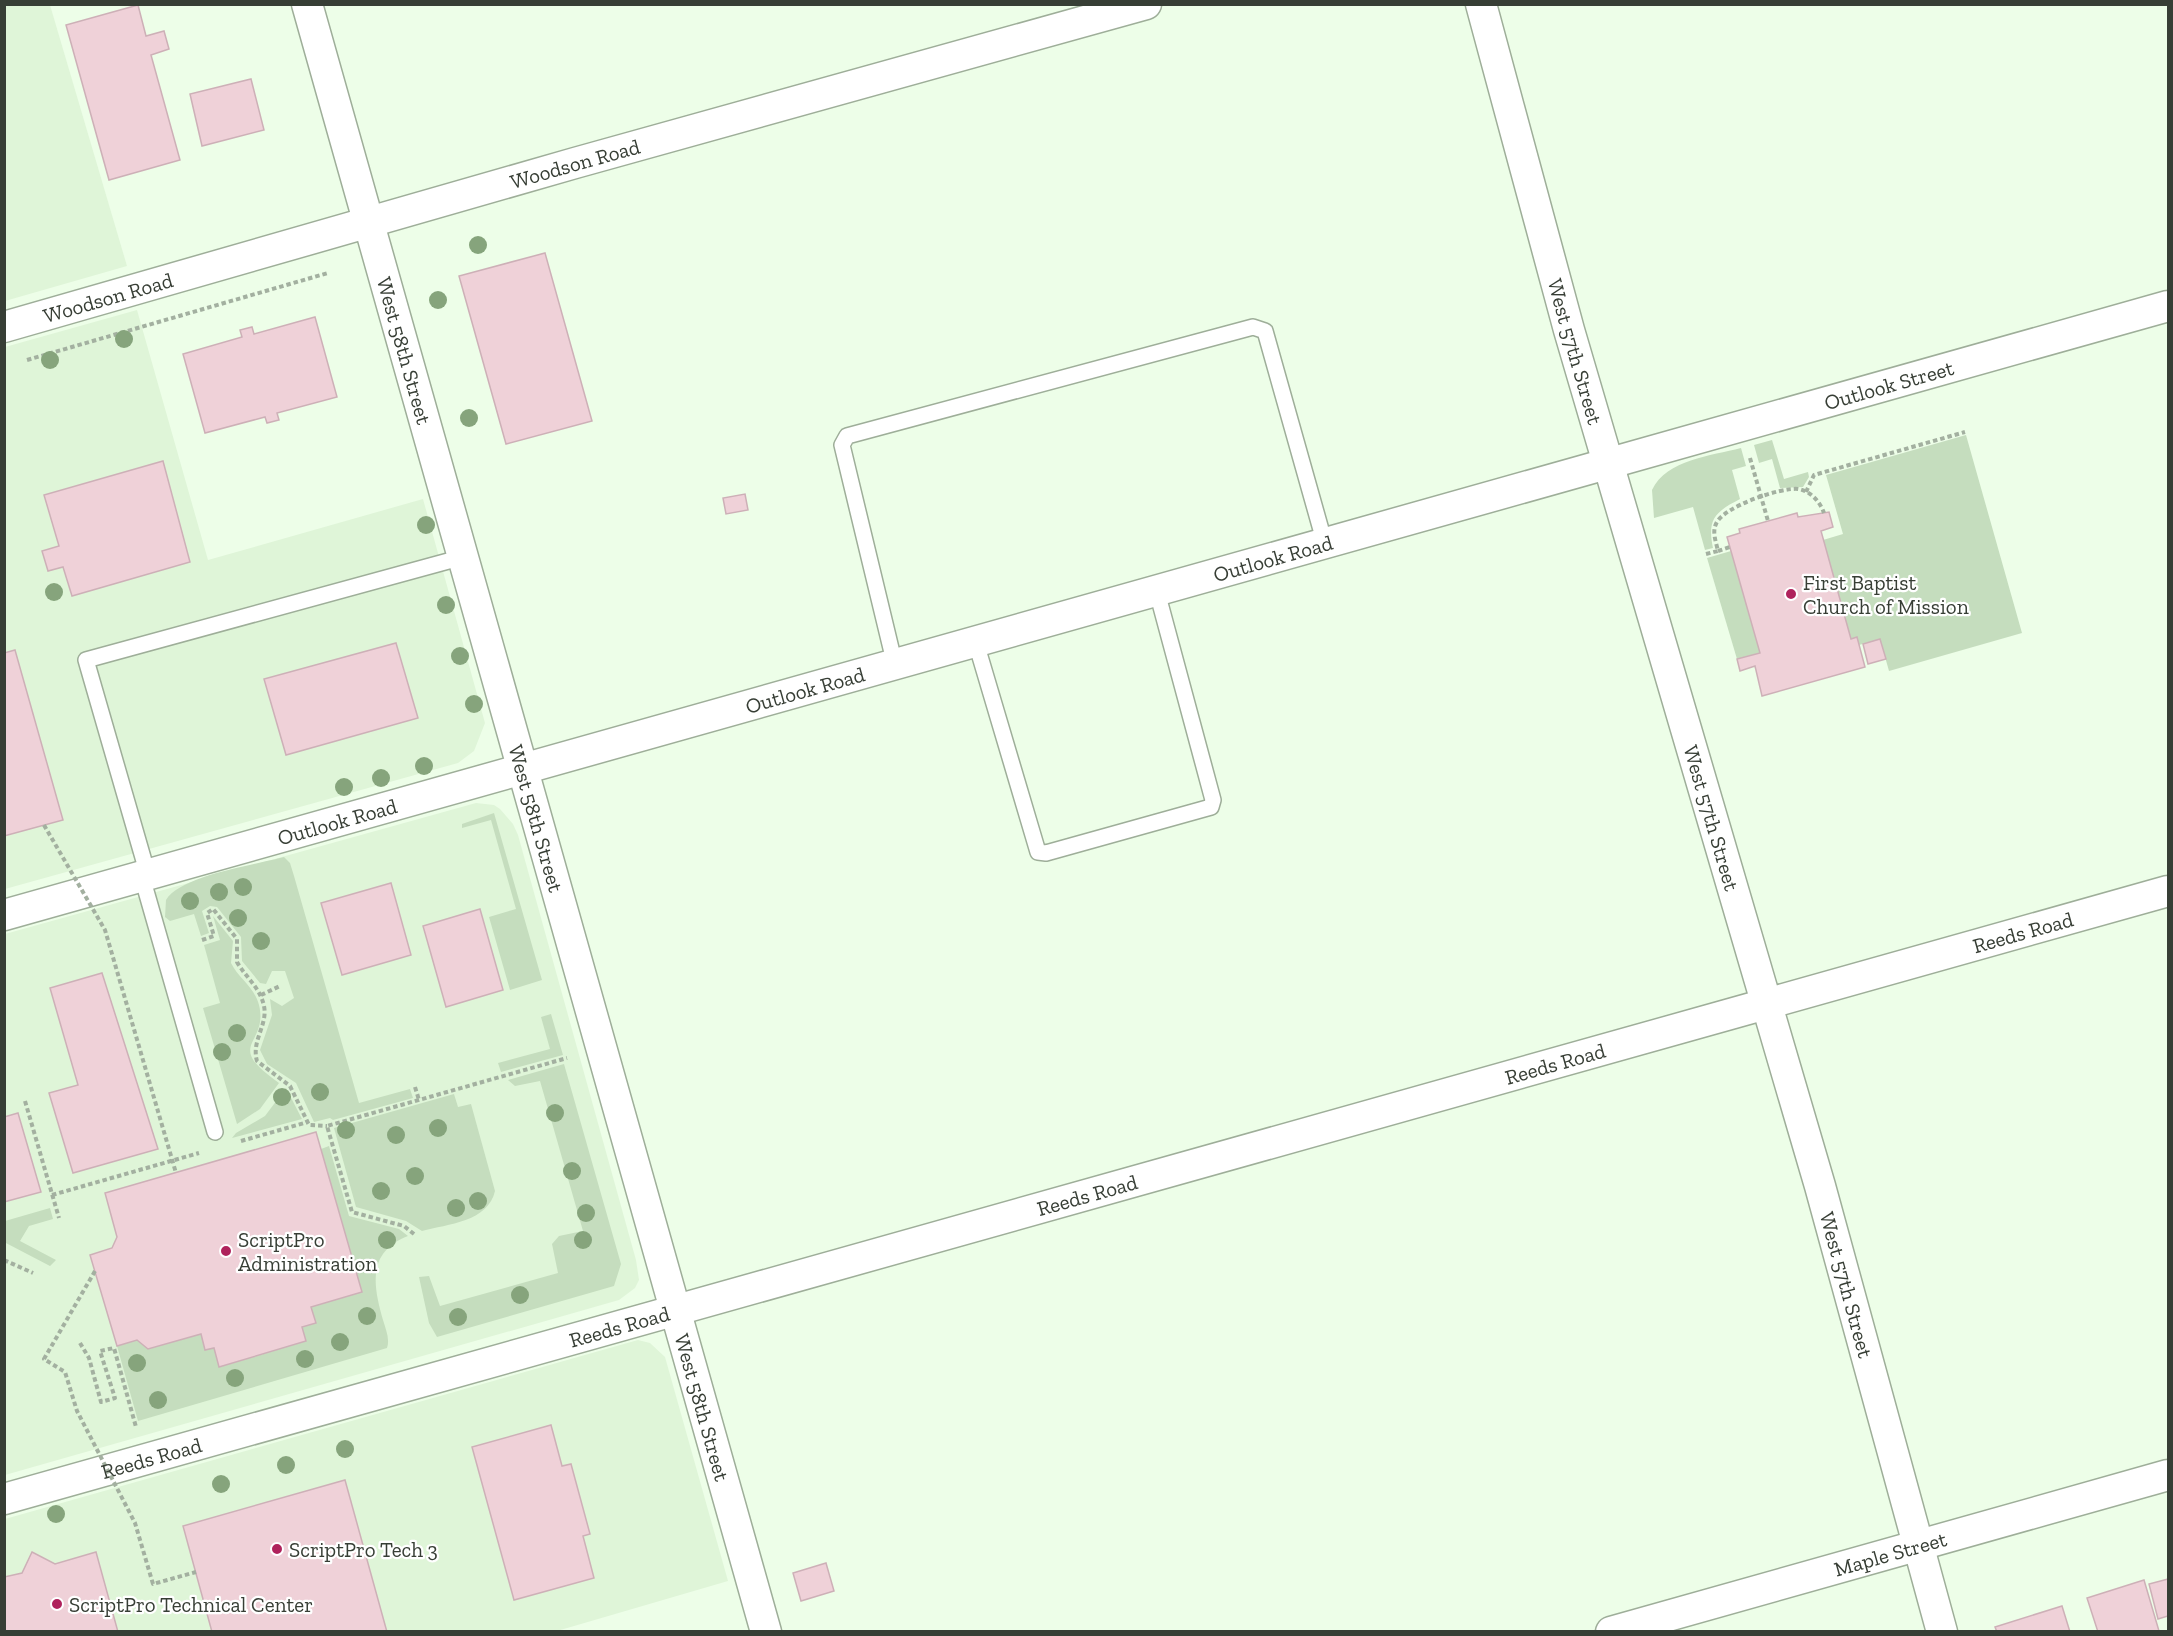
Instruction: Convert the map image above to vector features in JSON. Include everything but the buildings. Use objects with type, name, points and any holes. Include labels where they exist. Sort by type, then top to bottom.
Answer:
[{"type":"street","name":"West 58th Street","points":[[307,4],[626,1144],[676,1309],[766,1632]]},
{"type":"street","name":"Woodson Road","points":[[4,327],[575,163],[1146,4]]},
{"type":"street","name":"West 57th Street","points":[[1481,4],[1608,464],[1820,1186],[1942,1632]]},
{"type":"street","name":"Outlook Street","points":[[1608,464],[2169,306]]},
{"type":"street","name":"Outlook Road","points":[[4,915],[1608,464]]},
{"type":"street","name":"Reeds Road","points":[[4,1499],[2169,891]]},
{"type":"street","name":"Maple Street","points":[[1611,1632],[2169,1475]]},
{"type":"lane","points":[[895,665],[842,445],[847,436],[1253,327],[1265,331],[1325,544]]},
{"type":"lane","points":[[215,1131],[86,660],[463,557]]},
{"type":"lane","points":[[976,643],[1038,852],[1046,853],[1211,807],[1214,800],[1157,592]]},
{"type":"path","points":[[27,360],[328,273]]},
{"type":"path","points":[[1806,492],[1814,475],[1965,432]]},
{"type":"path","points":[[1752,464],[1768,521]]},
{"type":"path","points":[[1718,551],[1714,530],[1721,515],[1737,505],[1789,490],[1806,492],[1816,499],[1824,513]]},
{"type":"path","points":[[1706,554],[1730,547]]},
{"type":"path","points":[[44,825],[105,930],[177,1173]]},
{"type":"path","points":[[202,940],[214,936],[207,913],[213,909],[237,939],[237,962],[256,985],[261,995],[265,1014],[255,1050],[257,1061],[290,1086],[311,1126],[327,1126],[567,1058]]},
{"type":"path","points":[[261,995],[280,986]]},
{"type":"path","points":[[415,1087],[419,1100]]},
{"type":"path","points":[[25,1101],[59,1218]]},
{"type":"path","points":[[234,1143],[308,1122]]},
{"type":"path","points":[[327,1126],[352,1212],[404,1226],[414,1234]]},
{"type":"path","points":[[52,1195],[200,1153]]},
{"type":"path","points":[[4,1260],[33,1273]]},
{"type":"path","points":[[95,1271],[44,1359],[65,1372],[77,1411],[135,1522],[153,1584],[196,1572]]},
{"type":"path","points":[[80,1343],[89,1358],[102,1402],[115,1398],[100,1351],[114,1348],[136,1427]]},
{"type":"shaded area","points":[[5,4],[50,5],[127,266],[5,301]]},
{"type":"shaded area","points":[[137,310],[208,560],[423,499],[485,723],[474,751],[458,763],[5,889],[5,347]]},
{"type":"shaded area","points":[[1966,435],[2022,633],[1889,671],[1880,639],[1859,645],[1857,637],[1851,639],[1823,540],[1843,534],[1826,475]]},
{"type":"shaded area","points":[[1772,440],[1784,479],[1808,472],[1809,477],[1803,487],[1780,488],[1772,459],[1759,463],[1754,445]]},
{"type":"shaded area","points":[[1741,448],[1746,466],[1732,470],[1740,499],[1724,508],[1712,523],[1713,548],[1705,550],[1693,507],[1654,518],[1652,490],[1668,471],[1691,460]]},
{"type":"shaded area","points":[[1731,551],[1760,653],[1737,659],[1707,558]]},
{"type":"shaded area","points":[[476,803],[494,805],[500,809],[513,824],[518,835],[636,1260],[639,1280],[635,1288],[619,1300],[5,1475],[5,934]]},
{"type":"shaded area","points":[[494,813],[542,980],[510,990],[489,917],[516,909],[491,820],[462,828],[462,824]]},
{"type":"shaded area","points":[[284,857],[290,863],[294,876],[359,1103],[410,1089],[413,1098],[333,1120],[330,1118],[314,1122],[296,1083],[267,1064],[260,1050],[272,1015],[270,999],[282,1006],[294,998],[285,971],[272,971],[266,984],[260,983],[242,961],[241,937],[217,907],[210,906],[202,911],[209,933],[201,936],[194,914],[170,921],[165,917],[166,900],[174,891],[187,884],[220,872]]},
{"type":"shaded area","points":[[213,916],[233,941],[231,963],[254,993],[259,1005],[258,1029],[250,1052],[253,1060],[279,1083],[260,1109],[237,1124],[203,1008],[220,1003],[204,945],[220,940]]},
{"type":"shaded area","points":[[551,1014],[563,1055],[501,1072],[498,1063],[550,1049],[541,1017]]},
{"type":"shaded area","points":[[564,1064],[621,1264],[614,1286],[437,1337],[429,1323],[419,1277],[429,1276],[440,1306],[558,1273],[552,1244],[559,1236],[583,1231],[540,1081],[515,1086],[508,1080]]},
{"type":"shaded area","points":[[286,1088],[302,1119],[232,1138],[236,1133],[265,1116]]},
{"type":"shaded area","points":[[454,1094],[458,1107],[471,1104],[495,1191],[491,1201],[484,1209],[466,1220],[422,1231],[406,1221],[356,1207],[334,1128]]},
{"type":"shaded area","points":[[329,1146],[349,1216],[399,1229],[408,1236],[385,1251],[376,1271],[377,1294],[387,1334],[387,1348],[138,1421],[117,1346],[137,1340],[148,1349],[201,1334],[205,1350],[214,1348],[220,1367],[306,1341],[302,1327],[316,1323],[311,1307],[321,1149]]},
{"type":"shaded area","points":[[50,1208],[53,1219],[29,1226],[20,1241],[56,1260],[50,1266],[4,1242],[5,1221]]},
{"type":"shaded area","points":[[638,1340],[650,1343],[665,1357],[728,1581],[557,1631],[5,1632],[5,1519]]},
{"type":"place","name":"First Baptist Church of Mission","points":[[1791,594]]},
{"type":"place","name":"ScriptPro Administration","points":[[226,1251]]},
{"type":"place","name":"ScriptPro Tech 3","points":[[277,1549]]},
{"type":"place","name":"ScriptPro Technical Center","points":[[57,1604]]}]
